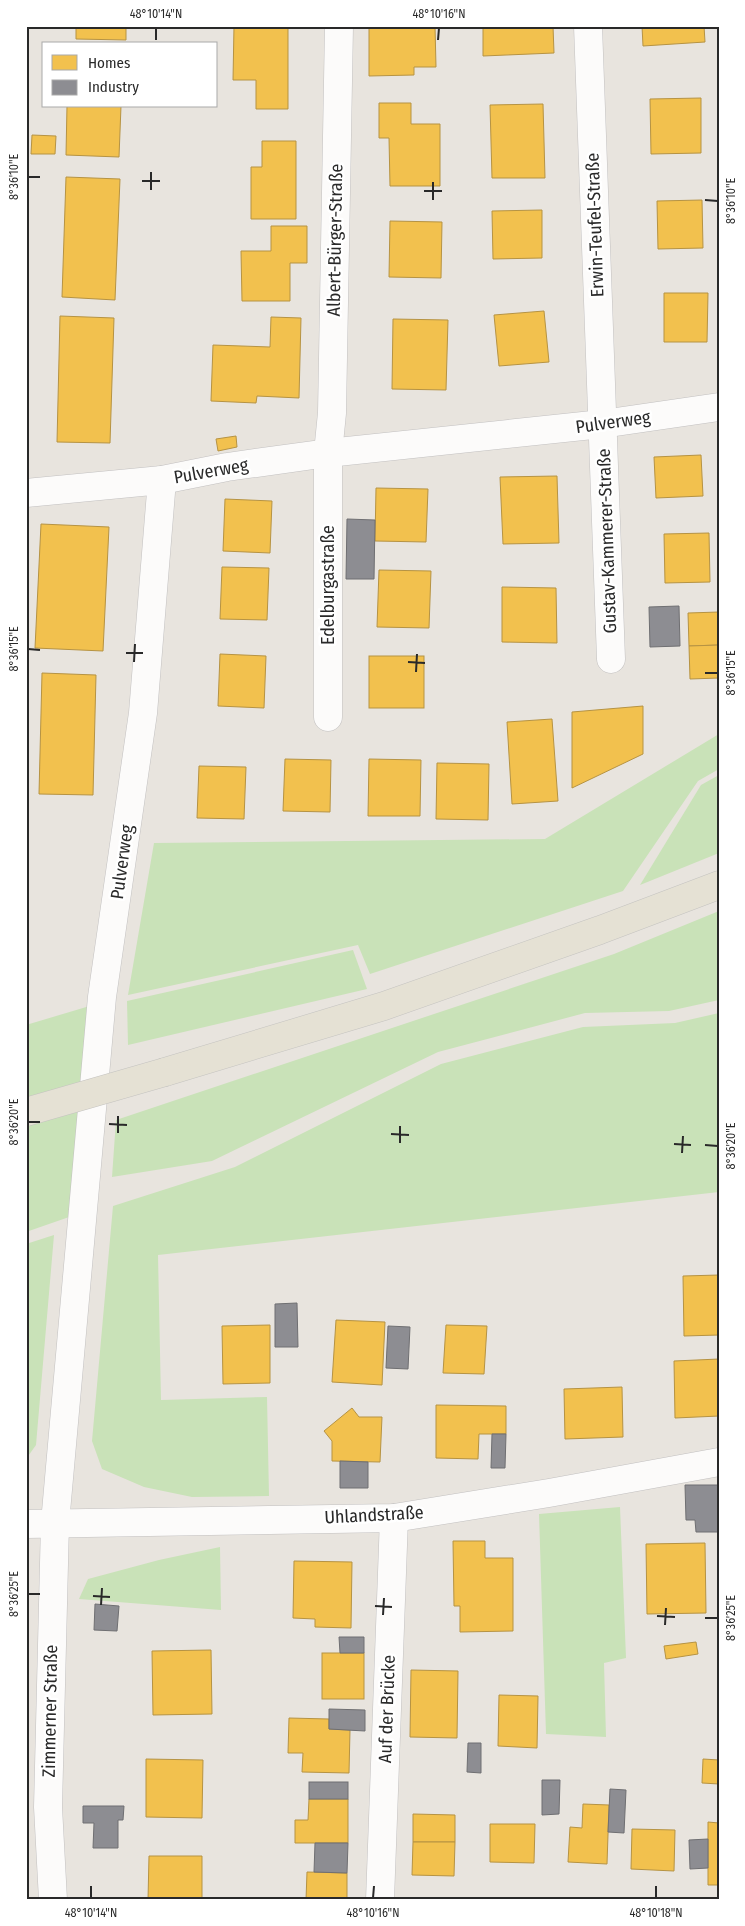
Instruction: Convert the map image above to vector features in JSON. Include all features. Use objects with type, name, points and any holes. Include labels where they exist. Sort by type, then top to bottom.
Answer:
[{"type":"main road","points":[[26,1112],[384,1006],[600,930],[719,885]]},
{"type":"street","name":"Albert-Bürger-Straße","points":[[328,453],[332,413],[339,26]]},
{"type":"street","name":"Erwin-Teufel-Straße","points":[[588,26],[602,424]]},
{"type":"street","name":"Pulverweg","points":[[56,1523],[102,998],[143,712],[162,480],[227,467],[328,453],[602,424],[719,407]]},
{"type":"street","name":"Gustav-Kammerer-Straße","points":[[602,424],[611,659]]},
{"type":"street","name":"Edelburgastraße","points":[[328,453],[328,717]]},
{"type":"street","points":[[26,493],[162,480]]},
{"type":"street","name":"Uhlandstraße","points":[[26,1524],[394,1518],[549,1493],[719,1462]]},
{"type":"street","name":"Auf der Brücke","points":[[380,1900],[394,1518]]},
{"type":"street","name":"Zimmerner Straße","points":[[53,1900],[48,1807],[56,1523]]},
{"type":"green space","points":[[719,734],[719,769],[698,781],[623,891],[370,974],[358,945],[128,995],[154,843],[545,839]]},
{"type":"green space","points":[[719,775],[719,853],[640,885],[701,785]]},
{"type":"green space","points":[[719,911],[719,1000],[669,1011],[585,1013],[438,1052],[212,1161],[112,1177],[116,1120],[614,954]]},
{"type":"green space","points":[[353,950],[367,989],[128,1045],[127,1001]]},
{"type":"green space","points":[[93,1005],[85,1086],[26,1102],[26,1025]]},
{"type":"green space","points":[[719,1013],[719,1192],[158,1255],[161,1400],[267,1397],[269,1496],[192,1497],[144,1487],[102,1469],[92,1441],[113,1206],[235,1167],[441,1064],[583,1027],[675,1023]]},
{"type":"green space","points":[[84,1106],[72,1216],[26,1232],[26,1121]]},
{"type":"green space","points":[[54,1235],[36,1445],[26,1459],[26,1244]]},
{"type":"green space","points":[[620,1507],[626,1658],[604,1663],[606,1737],[546,1734],[539,1514]]},
{"type":"green space","points":[[220,1547],[221,1610],[79,1599],[88,1579],[159,1560]]},
{"type":"building: Homes","points":[[76,26],[126,26],[126,40],[76,39]]},
{"type":"building: Homes","points":[[234,26],[288,26],[288,109],[256,109],[256,80],[233,80]]},
{"type":"building: Homes","points":[[369,26],[435,26],[436,67],[414,67],[414,75],[369,76]]},
{"type":"building: Homes","points":[[483,26],[553,26],[554,53],[483,56]]},
{"type":"building: Homes","points":[[642,26],[704,26],[705,42],[643,46]]},
{"type":"building: Homes","points":[[701,98],[701,153],[651,154],[650,99]]},
{"type":"building: Homes","points":[[379,103],[411,103],[411,124],[440,124],[440,186],[390,186],[389,138],[379,138]]},
{"type":"building: Homes","points":[[543,104],[545,178],[492,178],[490,105]]},
{"type":"building: Homes","points":[[67,108],[121,108],[119,157],[66,155]]},
{"type":"building: Homes","points":[[32,135],[56,136],[55,154],[31,154]]},
{"type":"building: Homes","points":[[262,141],[296,141],[296,219],[251,219],[251,167],[262,167]]},
{"type":"building: Homes","points":[[66,177],[120,179],[115,300],[62,297]]},
{"type":"building: Homes","points":[[702,200],[703,248],[658,249],[657,201]]},
{"type":"building: Homes","points":[[542,210],[542,258],[493,259],[492,211]]},
{"type":"building: Homes","points":[[390,221],[442,222],[441,278],[389,277]]},
{"type":"building: Homes","points":[[271,226],[307,226],[307,263],[290,263],[290,301],[242,301],[241,251],[271,251]]},
{"type":"building: Homes","points":[[664,293],[708,293],[707,342],[664,342]]},
{"type":"building: Homes","points":[[544,311],[549,362],[499,366],[494,315]]},
{"type":"building: Homes","points":[[60,316],[114,318],[110,443],[57,442]]},
{"type":"building: Homes","points":[[271,317],[301,318],[299,398],[257,396],[256,403],[211,401],[213,345],[270,347]]},
{"type":"building: Homes","points":[[393,319],[448,320],[446,390],[392,389]]},
{"type":"building: Homes","points":[[236,436],[237,447],[218,451],[216,439]]},
{"type":"building: Homes","points":[[701,455],[703,496],[656,498],[654,457]]},
{"type":"building: Homes","points":[[557,476],[559,543],[503,544],[500,477]]},
{"type":"building: Homes","points":[[376,488],[428,489],[426,542],[375,541]]},
{"type":"building: Homes","points":[[225,499],[272,501],[270,553],[223,551]]},
{"type":"building: Homes","points":[[41,524],[109,527],[103,651],[35,648]]},
{"type":"building: Homes","points":[[709,533],[710,582],[665,583],[664,534]]},
{"type":"building: Homes","points":[[222,567],[269,568],[267,620],[220,619]]},
{"type":"building: Homes","points":[[379,570],[431,571],[429,628],[377,627]]},
{"type":"building: Homes","points":[[502,587],[556,588],[557,643],[502,642]]},
{"type":"building: Homes","points":[[719,612],[719,645],[689,646],[688,613]]},
{"type":"building: Homes","points":[[719,645],[719,678],[690,679],[689,646]]},
{"type":"building: Homes","points":[[220,654],[266,656],[264,708],[218,706]]},
{"type":"building: Homes","points":[[369,656],[424,656],[424,708],[369,708]]},
{"type":"building: Homes","points":[[42,673],[96,675],[93,795],[39,794]]},
{"type":"building: Homes","points":[[643,706],[643,754],[572,788],[572,712]]},
{"type":"building: Homes","points":[[552,719],[558,801],[512,804],[507,722]]},
{"type":"building: Homes","points":[[285,759],[331,760],[330,812],[283,811]]},
{"type":"building: Homes","points":[[369,759],[421,760],[420,816],[368,816]]},
{"type":"building: Homes","points":[[437,763],[489,764],[488,820],[436,819]]},
{"type":"building: Homes","points":[[199,766],[246,767],[244,819],[197,818]]},
{"type":"building: Homes","points":[[719,1275],[719,1335],[684,1336],[683,1276]]},
{"type":"building: Homes","points":[[336,1320],[385,1322],[382,1385],[332,1382]]},
{"type":"building: Homes","points":[[270,1325],[270,1383],[223,1384],[222,1326]]},
{"type":"building: Homes","points":[[446,1325],[487,1326],[484,1374],[443,1373]]},
{"type":"building: Homes","points":[[719,1359],[719,1416],[675,1418],[674,1361]]},
{"type":"building: Homes","points":[[622,1387],[623,1437],[565,1439],[564,1389]]},
{"type":"building: Homes","points":[[436,1405],[506,1406],[506,1434],[479,1434],[478,1459],[436,1458]]},
{"type":"building: Homes","points":[[352,1408],[359,1417],[382,1417],[380,1462],[332,1461],[332,1441],[324,1431]]},
{"type":"building: Homes","points":[[453,1541],[485,1541],[485,1558],[513,1558],[513,1631],[460,1632],[460,1606],[454,1606]]},
{"type":"building: Homes","points":[[705,1543],[706,1613],[647,1614],[646,1544]]},
{"type":"building: Homes","points":[[294,1561],[352,1562],[351,1628],[315,1627],[315,1619],[293,1618]]},
{"type":"building: Homes","points":[[696,1642],[698,1654],[666,1659],[664,1646]]},
{"type":"building: Homes","points":[[211,1650],[212,1714],[153,1715],[152,1651]]},
{"type":"building: Homes","points":[[322,1653],[364,1653],[364,1699],[322,1699]]},
{"type":"building: Homes","points":[[411,1670],[458,1671],[457,1738],[410,1737]]},
{"type":"building: Homes","points":[[499,1695],[538,1696],[537,1748],[498,1746]]},
{"type":"building: Homes","points":[[289,1718],[329,1719],[329,1729],[350,1730],[349,1773],[302,1772],[303,1753],[288,1753]]},
{"type":"building: Homes","points":[[146,1759],[203,1760],[202,1818],[146,1817]]},
{"type":"building: Homes","points":[[703,1759],[719,1760],[719,1784],[702,1783]]},
{"type":"building: Homes","points":[[309,1799],[348,1799],[348,1843],[295,1843],[295,1820],[308,1820]]},
{"type":"building: Homes","points":[[583,1804],[609,1805],[607,1864],[568,1862],[570,1827],[582,1828]]},
{"type":"building: Homes","points":[[413,1814],[455,1815],[455,1842],[413,1842]]},
{"type":"building: Homes","points":[[708,1822],[719,1823],[719,1885],[708,1885]]},
{"type":"building: Homes","points":[[490,1824],[535,1824],[534,1863],[490,1862]]},
{"type":"building: Homes","points":[[632,1829],[675,1830],[674,1871],[631,1869]]},
{"type":"building: Homes","points":[[413,1842],[455,1842],[454,1876],[412,1875]]},
{"type":"building: Homes","points":[[149,1856],[202,1856],[202,1900],[148,1900]]},
{"type":"building: Homes","points":[[307,1872],[347,1873],[347,1900],[306,1900]]},
{"type":"building: Industry","points":[[347,519],[375,520],[374,579],[346,579]]},
{"type":"building: Industry","points":[[679,606],[680,646],[650,647],[649,607]]},
{"type":"building: Industry","points":[[297,1303],[298,1347],[275,1347],[275,1304]]},
{"type":"building: Industry","points":[[388,1326],[410,1327],[408,1369],[386,1368]]},
{"type":"building: Industry","points":[[492,1434],[506,1434],[505,1468],[491,1468]]},
{"type":"building: Industry","points":[[340,1461],[368,1462],[368,1488],[340,1488]]},
{"type":"building: Industry","points":[[685,1485],[719,1485],[719,1532],[696,1532],[695,1520],[686,1520]]},
{"type":"building: Industry","points":[[95,1604],[119,1606],[117,1631],[94,1630]]},
{"type":"building: Industry","points":[[339,1637],[364,1637],[364,1653],[340,1653]]},
{"type":"building: Industry","points":[[329,1709],[365,1710],[365,1731],[329,1729]]},
{"type":"building: Industry","points":[[468,1743],[481,1743],[481,1773],[467,1772]]},
{"type":"building: Industry","points":[[542,1780],[560,1780],[559,1814],[542,1815]]},
{"type":"building: Industry","points":[[309,1782],[348,1782],[348,1799],[309,1799]]},
{"type":"building: Industry","points":[[610,1789],[626,1790],[624,1833],[608,1832]]},
{"type":"building: Industry","points":[[83,1806],[124,1806],[123,1820],[118,1820],[118,1848],[93,1848],[94,1823],[83,1823]]},
{"type":"building: Industry","points":[[708,1839],[708,1868],[690,1869],[689,1840]]},
{"type":"building: Industry","points":[[315,1843],[348,1843],[347,1873],[314,1872]]}]
